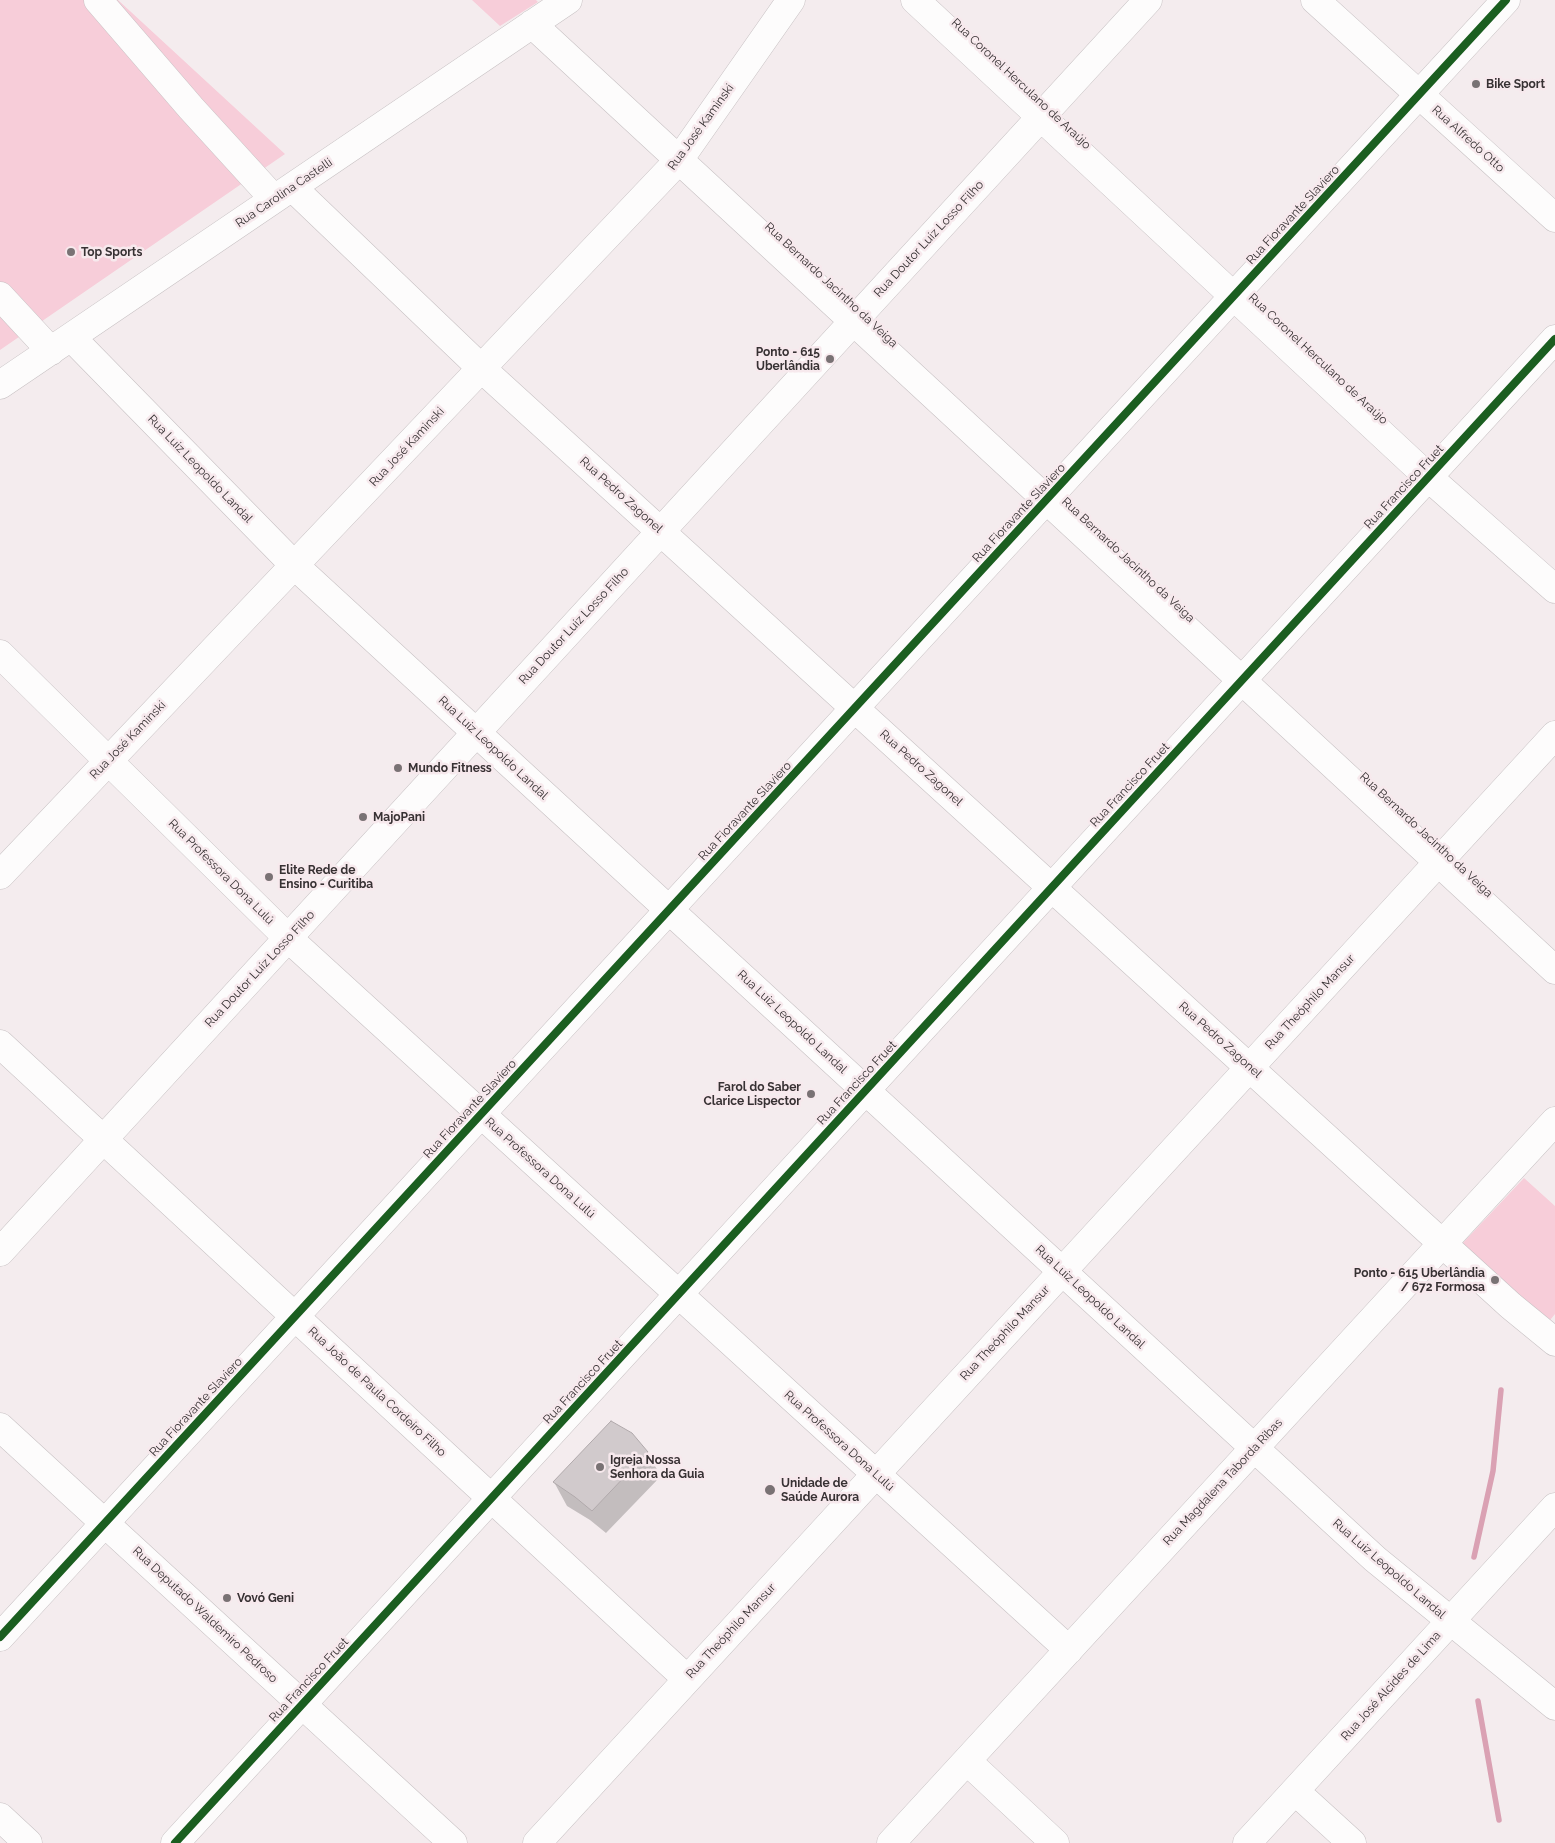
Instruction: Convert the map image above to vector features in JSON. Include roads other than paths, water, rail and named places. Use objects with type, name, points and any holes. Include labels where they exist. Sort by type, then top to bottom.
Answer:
[{"type":"street","name":"Rua Pedro Zagonel","points":[[98,0],[191,108],[283,193],[481,368],[1511,1306],[1555,1342]]},
{"type":"street","name":"Rua Carolina Castelli","points":[[0,385],[568,0]]},
{"type":"street","name":"Rua José Kaminski","points":[[0,875],[679,160],[791,0]]},
{"type":"street","name":"Rua Coronel Herculano de Araújo","points":[[915,0],[1428,477],[1555,589]]},
{"type":"street","name":"Rua Doutor Luiz Losso Filho","points":[[0,1252],[1148,0]]},
{"type":"street","name":"Rua Alfredo Otto","points":[[1315,0],[1555,218]]},
{"type":"street","name":"Rua Fioravante Slaviero","points":[[0,1637],[1506,0]]},
{"type":"street","name":"Rua Bernardo Jacintho da Veiga","points":[[532,24],[1555,970]]},
{"type":"street","name":"Rua Luiz Leopoldo Landal","points":[[0,296],[61,344],[294,565],[1375,1559],[1555,1706]]},
{"type":"street","name":"Rua Francisco Fruet","points":[[175,1843],[1555,339]]},
{"type":"street","name":"Rua Professora Dona Lulú","points":[[0,654],[288,938],[1069,1650]]},
{"type":"street","name":"Rua Theóphilo Mansur","points":[[537,1843],[1555,735]]},
{"type":"street","name":"Rua João de Paula Cordeiro Filho","points":[[0,1044],[687,1679]]},
{"type":"street","name":"Rua Magdalena Taborda Ribas","points":[[891,1843],[1555,1121]]},
{"type":"street","name":"Rua Deputado Waldemiro Pedroso","points":[[0,1427],[453,1843]]},
{"type":"street","name":"Rua José Alcides de Lima","points":[[1247,1843],[1450,1621],[1553,1512]]},
{"type":"street","points":[[967,1761],[1055,1843]]},
{"type":"street","points":[[1295,1791],[1352,1843]]},
{"type":"street","points":[[0,1817],[28,1843]]},
{"type":"waterway","points":[[1474,1557],[1493,1471],[1501,1390]]},
{"type":"waterway","points":[[1478,1701],[1499,1820]]},
{"type":"place","name":"Bike Sport","points":[[1476,84]]},
{"type":"place","name":"Top Sports","points":[[71,252]]},
{"type":"place","name":"Ponto - 615 Uberlândia","points":[[830,359]]},
{"type":"place","name":"Mundo Fitness","points":[[398,768]]},
{"type":"place","name":"MajoPani","points":[[363,817]]},
{"type":"place","name":"Elite Rede de Ensino - Curitiba","points":[[269,877]]},
{"type":"place","name":"Farol do Saber Clarice Lispector","points":[[811,1094]]},
{"type":"place","name":"Ponto - 615 Uberlândia / 672 Formosa","points":[[1495,1280]]},
{"type":"place","name":"Igreja Nossa Senhora da Guia","points":[[600,1467]]},
{"type":"place","name":"Unidade de Saúde Aurora","points":[[770,1490]]},
{"type":"place","name":"Vovó Geni","points":[[227,1598]]}]
